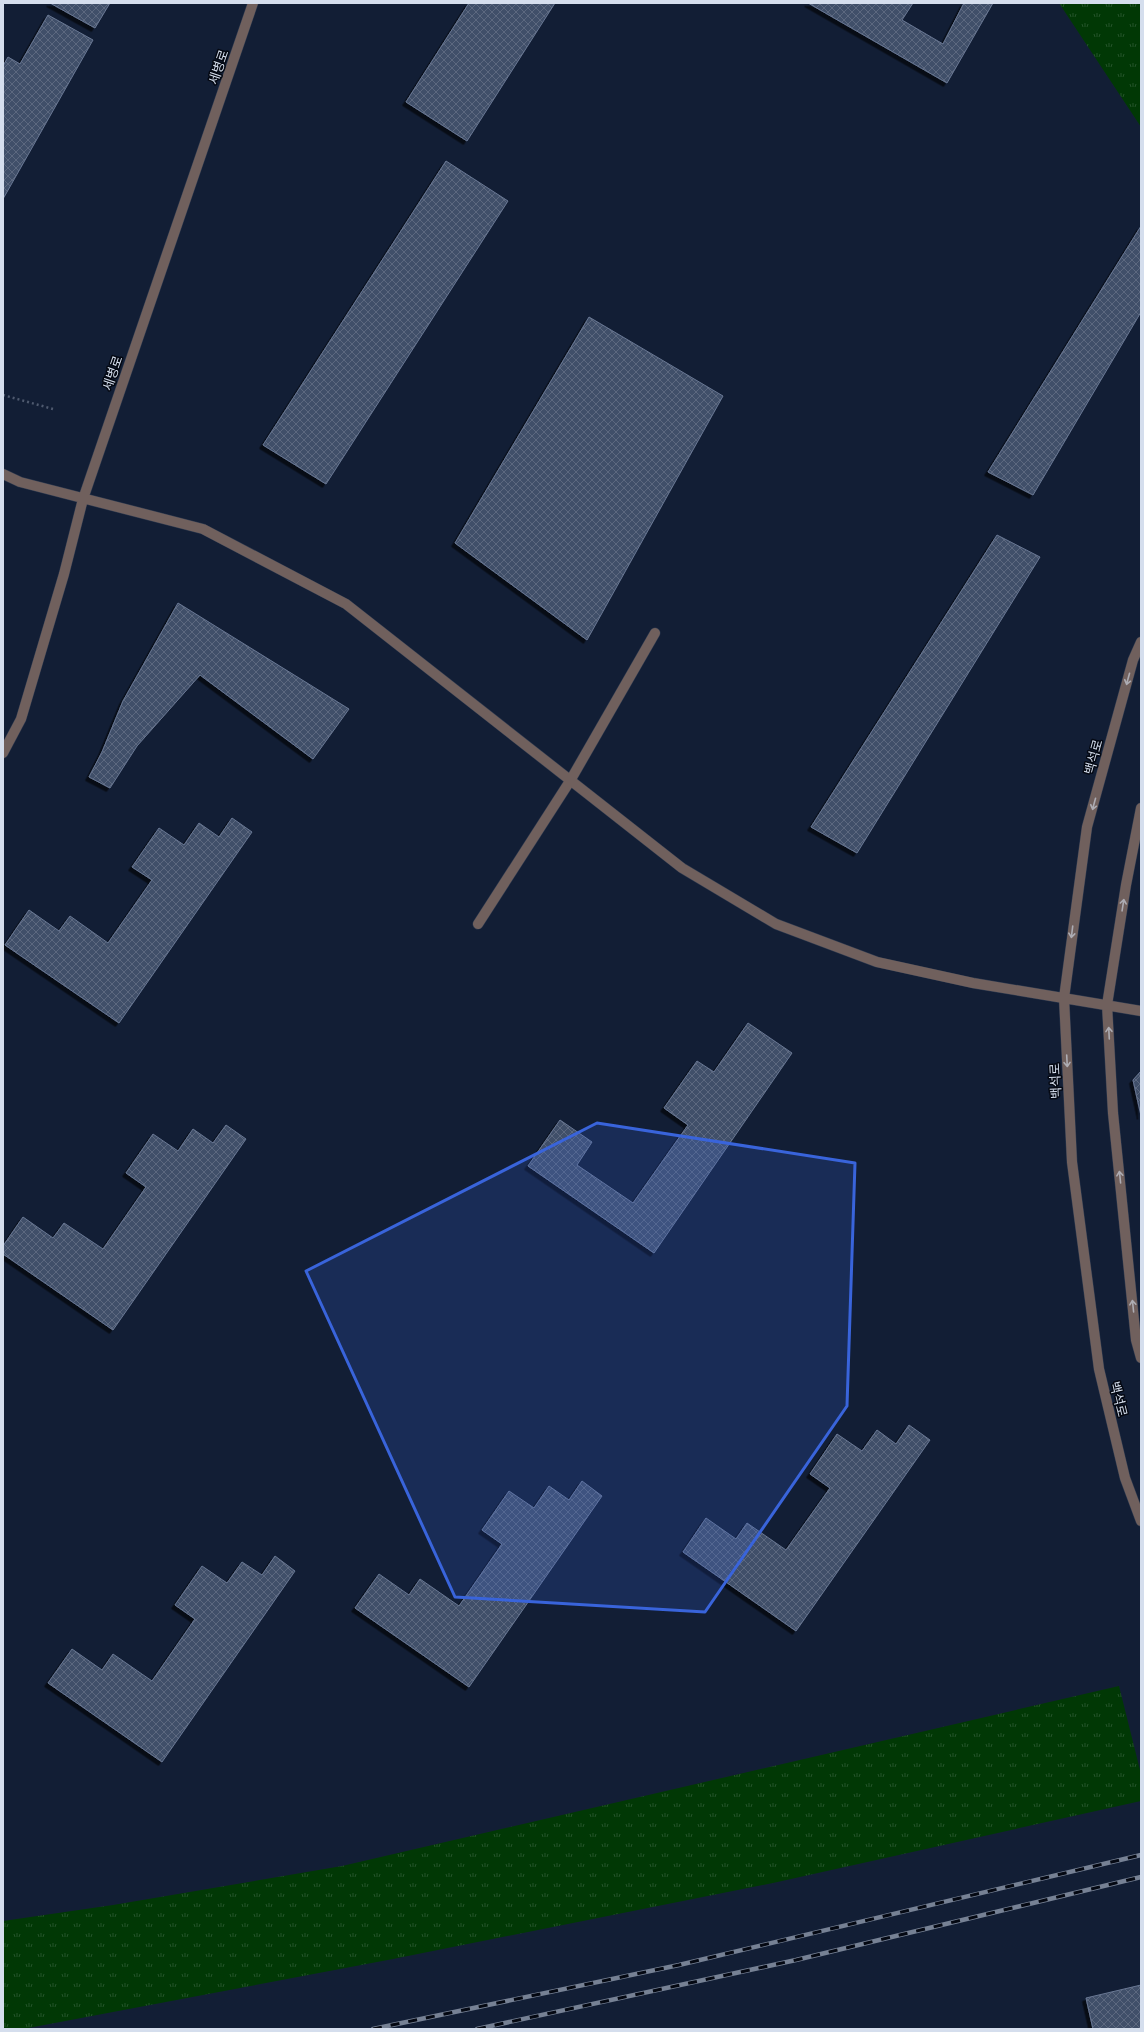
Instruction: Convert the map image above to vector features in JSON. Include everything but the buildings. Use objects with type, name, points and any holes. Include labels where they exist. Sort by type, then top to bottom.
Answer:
[{"type":"street","name":"세병로","points":[[3,753],[21,719],[64,574],[83,499],[253,3]]},
{"type":"street","points":[[3,474],[20,482],[203,528],[346,604],[682,868],[776,924],[877,962],[973,983],[1141,1011]]},
{"type":"street","points":[[478,924],[570,781],[654,633]]},
{"type":"street","name":"백석로","points":[[1141,642],[1133,660],[1087,827],[1064,998],[1072,1162],[1099,1369],[1125,1478],[1141,1521]]},
{"type":"street","points":[[1141,808],[1126,885],[1107,1005],[1113,1113],[1136,1340],[1141,1358]]},
{"type":"path","points":[[3,395],[53,409]]},
{"type":"highlighted area","points":[[597,1123],[855,1163],[847,1406],[705,1612],[455,1597],[306,1271]]},
{"type":"green space","points":[[1059,3],[1141,3],[1141,127]]},
{"type":"green space","points":[[1119,1686],[1141,1774],[1141,1801],[773,1883],[393,1959],[23,2029],[3,2029],[3,1921],[113,1905],[342,1866]]},
{"type":"railway","points":[[373,2029],[679,1965],[1141,1855]]},
{"type":"railway","points":[[477,2029],[796,1960],[1141,1877]]}]
